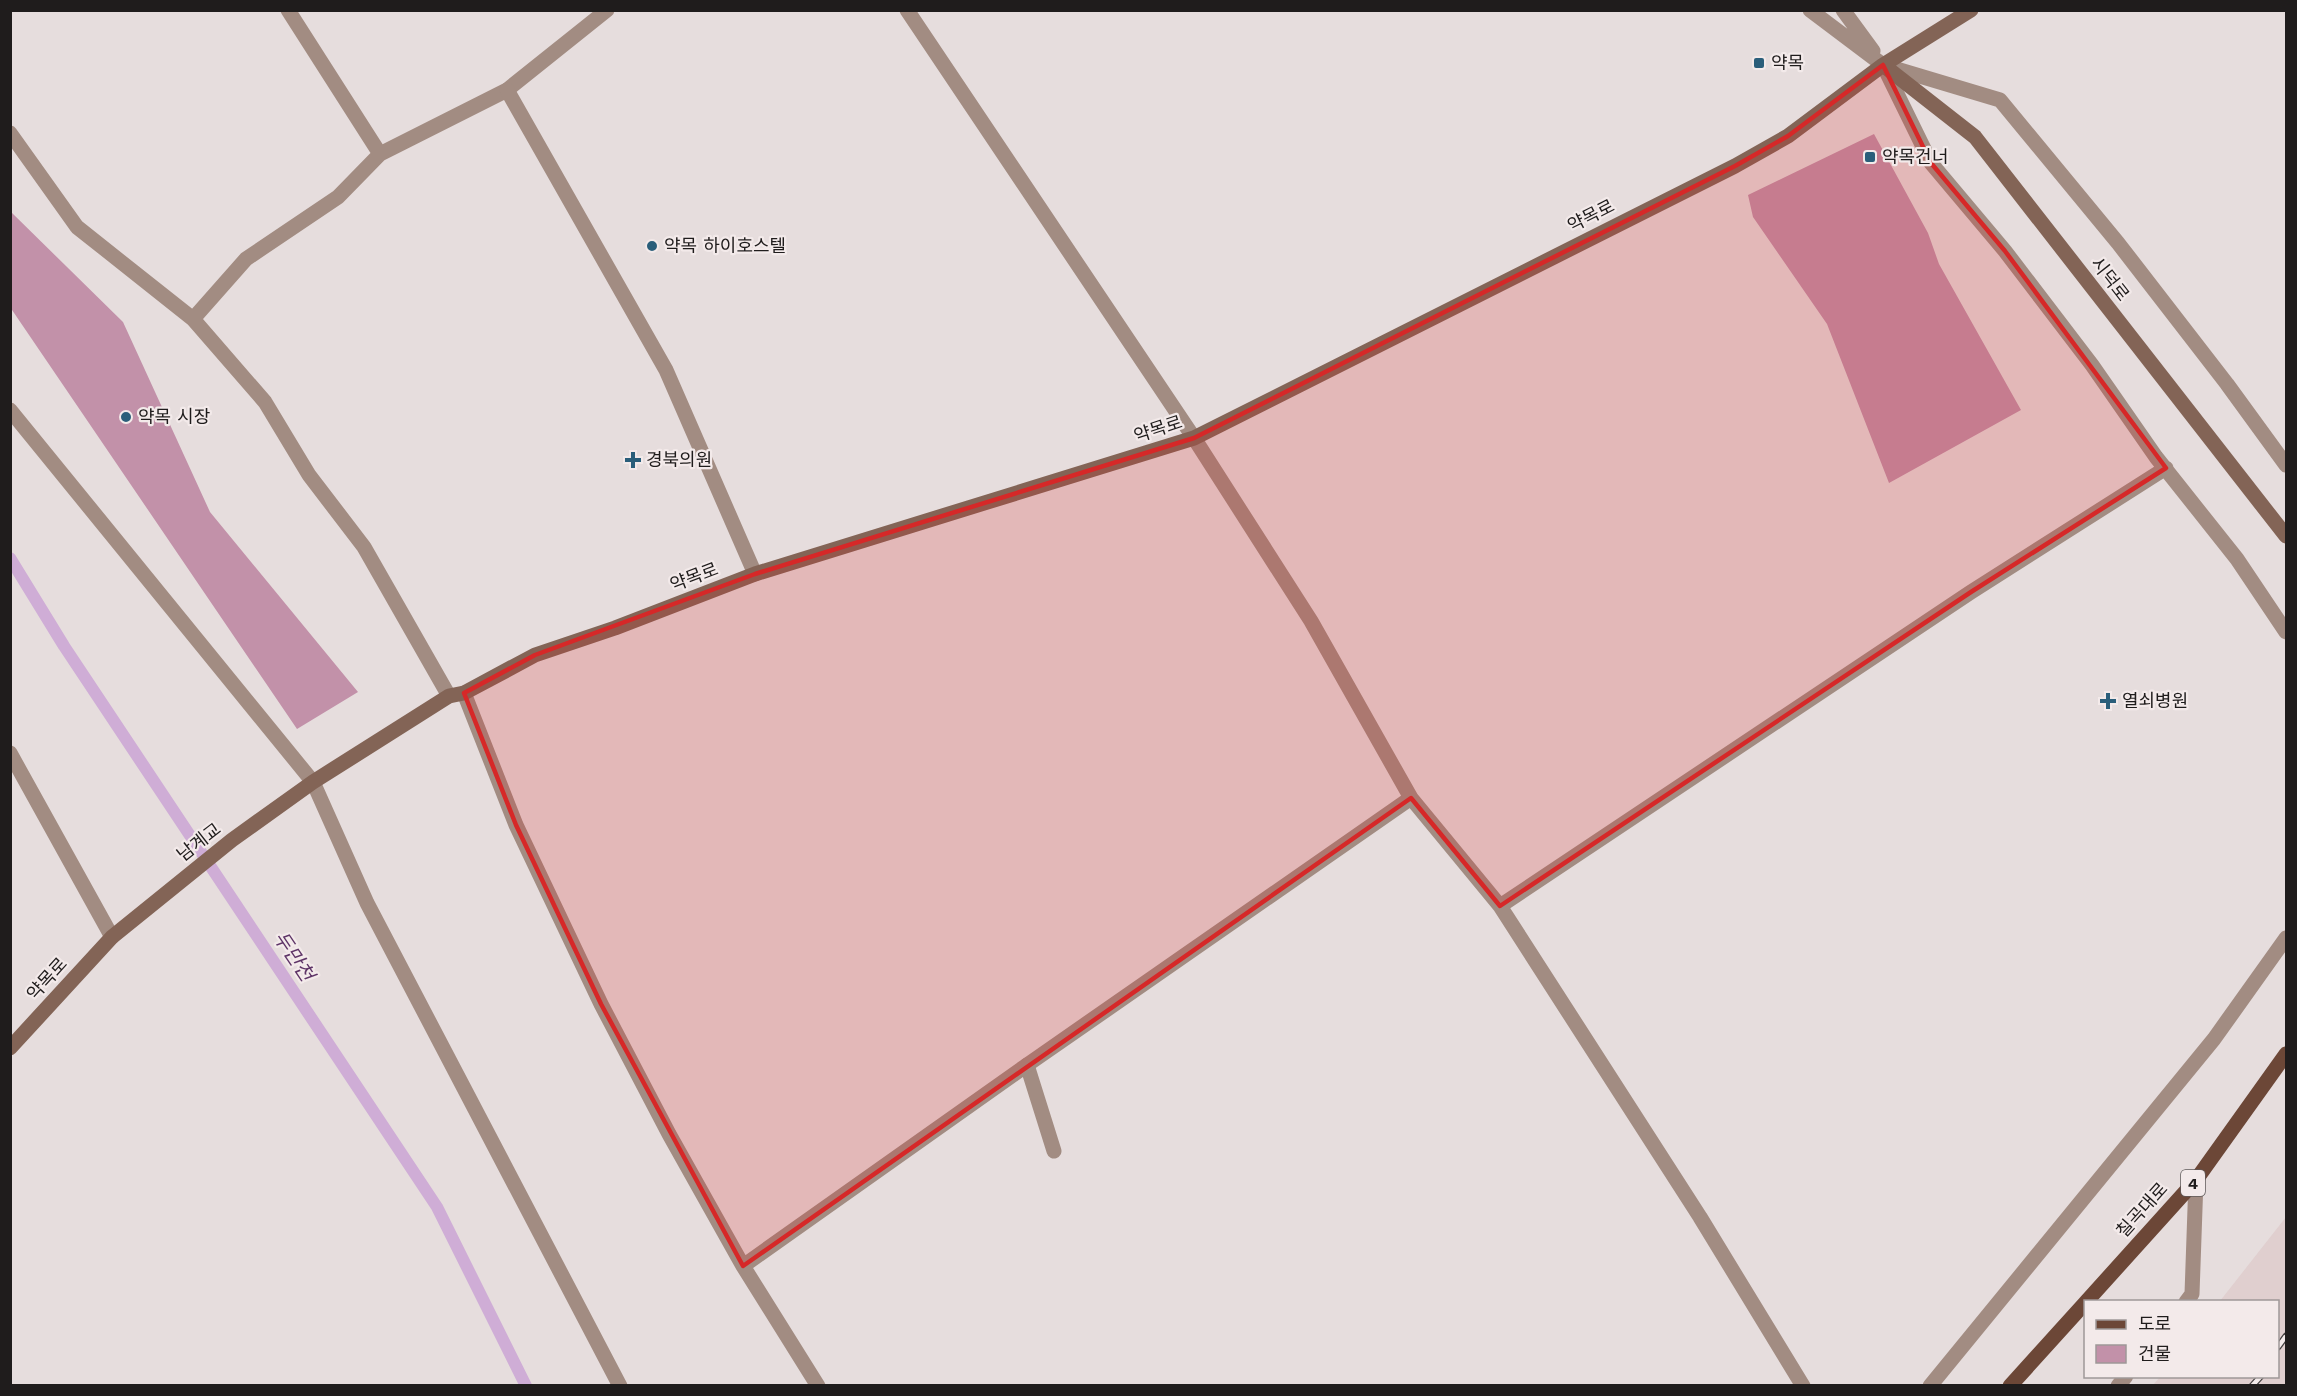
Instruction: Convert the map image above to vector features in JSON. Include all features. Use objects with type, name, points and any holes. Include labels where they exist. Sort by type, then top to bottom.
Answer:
[{"type":"main road","name":"칠곡대로","points":[[2088,1300],[2196,1180],[2286,1054]]},
{"type":"main road","name":"칠곡대로","points":[[2010,1386],[2084,1304]]},
{"type":"street","points":[[288,10],[380,153]]},
{"type":"street","points":[[193,320],[246,259],[338,196],[380,153],[507,90],[607,10]]},
{"type":"street","points":[[908,10],[1194,438],[1311,621],[1411,798],[1500,906],[1700,1217],[1803,1386]]},
{"type":"street","points":[[1810,10],[1883,64],[2000,100],[2125,252],[2286,465]]},
{"type":"street","points":[[1843,10],[1883,64],[1931,163],[2005,251],[2092,365],[2156,457],[2237,559],[2286,632]]},
{"type":"street","name":"약목로","points":[[313,782],[457,694],[535,655],[615,628],[755,574],[1194,438],[1735,166],[1788,136],[1883,64],[1971,10]]},
{"type":"street","name":"시덕로","points":[[1883,64],[1975,137],[2286,536]]},
{"type":"street","points":[[507,90],[666,370],[755,574]]},
{"type":"street","points":[[10,133],[77,227],[193,320],[265,402],[309,475],[364,547],[457,694],[601,1004],[669,1134],[743,1266],[818,1386]]},
{"type":"street","points":[[10,410],[313,782],[367,903],[620,1386]]},
{"type":"street","points":[[1500,906],[1971,592],[2166,468]]},
{"type":"street","points":[[10,753],[112,937]]},
{"type":"street","name":"남계교","points":[[112,937],[232,840],[313,782]]},
{"type":"street","points":[[743,1266],[1411,798]]},
{"type":"street","name":"약목로","points":[[10,1048],[112,937]]},
{"type":"street","points":[[1930,1386],[2214,1039],[2286,938]]},
{"type":"street","points":[[1027,1065],[1054,1152]]},
{"type":"street","points":[[2188,1300],[2192,1294],[2196,1180]]},
{"type":"highlighted area","points":[[1883,65],[1931,163],[2005,251],[2166,468],[1971,592],[1500,906],[1411,798],[743,1266],[601,1004],[516,825],[464,693],[535,655],[755,574],[1194,438],[1735,166],[1788,136]]},
{"type":"shaded area","points":[[2286,1217],[2286,1385],[2153,1385],[2159,1378],[2279,1378],[2279,1300],[2221,1300]]},
{"type":"building","points":[[1874,134],[1928,233],[1939,264],[2021,410],[1889,483],[1827,324],[1753,217],[1748,195]]},
{"type":"building","name":"약목 시장","points":[[10,211],[123,322],[210,512],[358,692],[297,729],[10,307]]},
{"type":"waterway","name":"두만천","points":[[10,558],[64,646],[437,1207],[526,1386]]},
{"type":"railway","points":[[2279,1346],[2286,1336]]},
{"type":"railway","points":[[2252,1386],[2259,1378]]},
{"type":"place","name":"약목","points":[[1759,63]]},
{"type":"place","name":"약목건너","points":[[1870,157]]},
{"type":"place","name":"약목 하이호스텔","points":[[652,246]]},
{"type":"place","name":"약목 시장","points":[[126,417]]},
{"type":"place","name":"경북의원","points":[[633,460]]},
{"type":"place","name":"열쇠병원","points":[[2108,701]]}]
